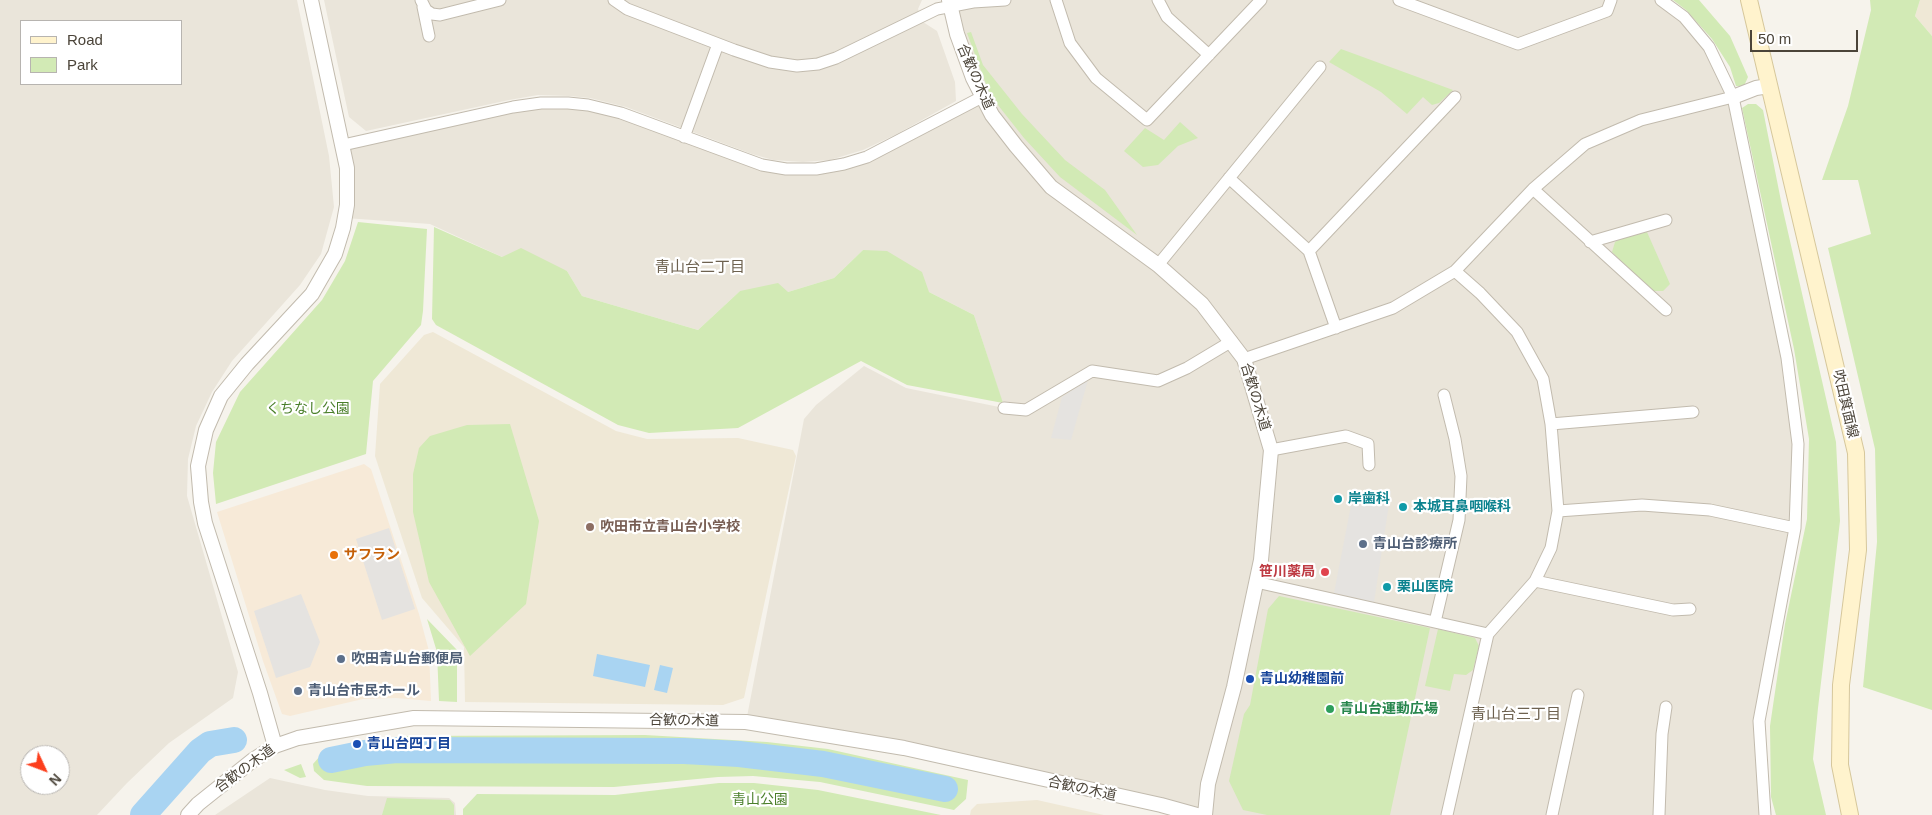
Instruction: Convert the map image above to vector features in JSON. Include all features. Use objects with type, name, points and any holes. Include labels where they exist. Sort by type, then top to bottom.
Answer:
[{"type":"main road","name":"吹田箕面線","points":[[1749,0],[1856,452],[1858,550],[1841,685],[1840,765],[1850,815]]},
{"type":"street","points":[[275,746],[260,693],[205,523],[198,466],[206,430],[221,396],[247,364],[312,294],[335,254],[343,228],[346,205],[346,168],[343,145],[311,0]]},
{"type":"street","points":[[422,3],[432,14],[440,15],[500,0]]},
{"type":"street","points":[[614,0],[627,9],[718,44],[780,64],[798,66],[818,64],[836,58],[950,3],[1005,0]]},
{"type":"street","points":[[1056,0],[1070,43],[1096,78],[1147,120],[1261,0]]},
{"type":"street","points":[[1158,0],[1167,18],[1210,55]]},
{"type":"street","points":[[1399,0],[1413,2],[1518,44],[1607,11],[1611,0]]},
{"type":"street","points":[[1661,0],[1684,16],[1709,47],[1733,97],[1788,358],[1798,444],[1795,528],[1759,721],[1765,815]]},
{"type":"street","points":[[422,3],[429,36]]},
{"type":"street","name":"合歓の木道","points":[[950,3],[965,58],[982,97],[992,115],[1016,146],[1051,187],[1158,266],[1202,304],[1244,359],[1271,450],[1261,560],[1234,686],[1208,784],[1205,815]]},
{"type":"street","points":[[684,137],[718,44]]},
{"type":"street","points":[[1158,266],[1320,67]]},
{"type":"street","points":[[1244,359],[1393,308],[1455,271],[1533,189],[1584,144],[1642,120],[1769,86]]},
{"type":"street","points":[[343,145],[513,107],[541,103],[568,103],[608,109],[762,165],[794,170],[830,167],[867,157],[982,97]]},
{"type":"street","points":[[1309,251],[1456,97]]},
{"type":"street","points":[[1229,178],[1309,251],[1336,328]]},
{"type":"street","points":[[1533,189],[1666,310]]},
{"type":"street","points":[[1590,242],[1666,220]]},
{"type":"street","points":[[1447,815],[1488,634],[1535,581],[1551,548],[1558,511],[1551,424],[1543,379],[1516,332],[1480,293],[1455,271]]},
{"type":"street","points":[[1004,408],[1026,410],[1092,371],[1158,381],[1187,368],[1232,341]]},
{"type":"street","points":[[1435,622],[1459,520],[1461,476],[1444,395]]},
{"type":"street","points":[[1551,424],[1693,412]]},
{"type":"street","points":[[1271,450],[1346,436],[1368,444],[1369,465]]},
{"type":"street","points":[[1558,511],[1652,506],[1710,510],[1795,528]]},
{"type":"street","points":[[1535,581],[1673,610],[1690,609]]},
{"type":"street","points":[[1256,582],[1488,634]]},
{"type":"street","points":[[1552,815],[1578,695]]},
{"type":"street","points":[[1659,815],[1662,734],[1666,707]]},
{"type":"street","name":"合歓の木道","points":[[188,815],[198,804],[246,765],[275,746],[307,736],[414,718],[746,722],[904,748],[1161,805],[1197,815]]},
{"type":"shaded area","points":[[0,0],[297,0],[329,156],[334,207],[321,254],[300,285],[232,361],[212,392],[196,426],[188,459],[187,496],[238,672],[233,698],[169,743],[97,815],[0,815]]},
{"type":"shaded area","points":[[324,0],[922,0],[918,9],[923,22],[937,31],[955,82],[956,101],[897,134],[863,150],[830,160],[803,162],[773,160],[626,107],[590,98],[570,96],[538,95],[366,131],[349,117]]},
{"type":"shaded area","points":[[949,0],[1661,0],[1709,47],[1733,97],[1798,444],[1795,528],[1759,721],[1765,815],[1197,815],[746,722],[804,419],[816,405],[864,366],[906,388],[1004,408],[974,315],[929,292],[863,250],[834,278],[788,292],[740,291],[698,330],[582,296],[567,271],[502,257],[430,224],[345,218],[343,145],[499,110],[588,105],[762,165],[844,164],[982,97]]},
{"type":"shaded area","points":[[1920,0],[1932,0],[1932,36],[1915,16]]},
{"type":"shaded area","name":"吹田市立青山台小学校","points":[[433,332],[616,431],[647,439],[738,438],[793,450],[796,456],[744,698],[723,705],[465,702],[464,647],[422,598],[375,456],[380,384],[424,335]]},
{"type":"shaded area","points":[[1088,380],[1071,440],[1051,438],[1062,397]]},
{"type":"shaded area","points":[[364,464],[371,469],[419,614],[429,651],[431,701],[396,698],[363,699],[290,716],[282,714],[263,661],[217,512]]},
{"type":"shaded area","name":"青山台診療所","points":[[1391,491],[1374,602],[1334,593],[1353,495]]},
{"type":"shaded area","points":[[389,528],[415,609],[382,620],[356,539]]},
{"type":"shaded area","points":[[301,594],[320,642],[310,667],[276,678],[254,611]]},
{"type":"shaded area","points":[[270,778],[325,790],[368,796],[449,798],[455,803],[456,815],[215,815]]},
{"type":"shaded area","points":[[1037,800],[1104,815],[970,815],[971,810],[977,804]]},
{"type":"green space","points":[[1673,0],[1699,0],[1730,36],[1748,77],[1744,86],[1736,86],[1730,67],[1712,39],[1686,10]]},
{"type":"green space","points":[[1870,0],[1920,0],[1915,16],[1932,36],[1932,710],[1863,687],[1877,542],[1875,449],[1828,248],[1871,234],[1858,180],[1822,180],[1848,106],[1871,10]]},
{"type":"green space","points":[[971,32],[983,65],[1022,114],[1065,160],[1105,190],[1137,235],[1060,177],[1024,138],[990,95],[967,33]]},
{"type":"green space","points":[[1341,49],[1453,90],[1439,103],[1432,105],[1423,97],[1407,114],[1381,92],[1329,62]]},
{"type":"green space","points":[[1748,104],[1756,104],[1763,110],[1782,206],[1836,442],[1840,521],[1813,759],[1826,815],[1776,815],[1771,797],[1770,726],[1785,624],[1807,519],[1809,439],[1794,349],[1742,108]]},
{"type":"green space","points":[[1180,122],[1198,138],[1178,146],[1158,165],[1143,167],[1124,151],[1145,128],[1164,140]]},
{"type":"green space","name":"くちなし公園","points":[[358,222],[427,229],[421,325],[373,381],[366,454],[216,504],[213,473],[216,442],[240,392],[322,300],[345,261]]},
{"type":"green space","points":[[434,227],[502,257],[521,248],[567,271],[582,296],[698,330],[740,291],[778,283],[788,292],[834,278],[863,250],[887,251],[922,272],[929,292],[974,315],[1003,403],[907,385],[861,361],[738,428],[649,433],[618,425],[436,325],[432,319]]},
{"type":"green space","points":[[1647,232],[1670,284],[1663,291],[1653,291],[1612,252],[1615,242]]},
{"type":"green space","points":[[510,424],[539,521],[526,604],[470,656],[429,582],[413,512],[413,474],[419,448],[430,436],[467,425]]},
{"type":"green space","name":"青山台運動広場","points":[[1279,596],[1430,628],[1390,815],[1267,815],[1243,810],[1229,781],[1244,714],[1250,705],[1268,609]]},
{"type":"green space","points":[[427,619],[457,650],[457,702],[439,701],[437,652]]},
{"type":"green space","points":[[1438,629],[1475,638],[1479,646],[1473,670],[1466,675],[1454,674],[1450,691],[1425,686]]},
{"type":"green space","points":[[645,735],[767,742],[828,749],[968,780],[966,799],[954,810],[820,782],[753,776],[718,777],[614,787],[367,786],[324,780],[314,771],[313,764],[320,756],[369,746],[404,736]]},
{"type":"green space","points":[[301,764],[306,777],[300,778],[284,770]]},
{"type":"green space","name":"青山公園","points":[[719,783],[754,783],[818,790],[941,815],[463,815],[463,809],[477,794],[615,795]]},
{"type":"green space","points":[[387,798],[450,800],[454,805],[454,815],[382,815]]},
{"type":"water","points":[[597,654],[650,665],[645,687],[593,676]]},
{"type":"water","points":[[660,665],[673,668],[667,693],[654,690]]},
{"type":"waterway","points":[[143,815],[200,751],[210,744],[234,740]]},
{"type":"waterway","points":[[331,760],[365,753],[397,750],[684,751],[739,754],[823,764],[945,789]]},
{"type":"place","name":"岸歯科","points":[[1338,499]]},
{"type":"place","name":"本城耳鼻咽喉科","points":[[1403,507]]},
{"type":"place","name":"吹田市立青山台小学校","points":[[590,527]]},
{"type":"place","name":"青山台診療所","points":[[1363,544]]},
{"type":"place","name":"サフラン","points":[[334,555]]},
{"type":"place","name":"笹川薬局","points":[[1325,572]]},
{"type":"place","name":"栗山医院","points":[[1387,587]]},
{"type":"place","name":"吹田青山台郵便局","points":[[341,659]]},
{"type":"place","name":"青山幼稚園前","points":[[1250,679]]},
{"type":"place","name":"青山台市民ホール","points":[[298,691]]},
{"type":"place","name":"青山台運動広場","points":[[1330,709]]},
{"type":"place","name":"青山台四丁目","points":[[357,744]]},
{"type":"district","name":"青山台二丁目","points":[[700,268]]},
{"type":"district","name":"青山台三丁目","points":[[1516,715]]}]
